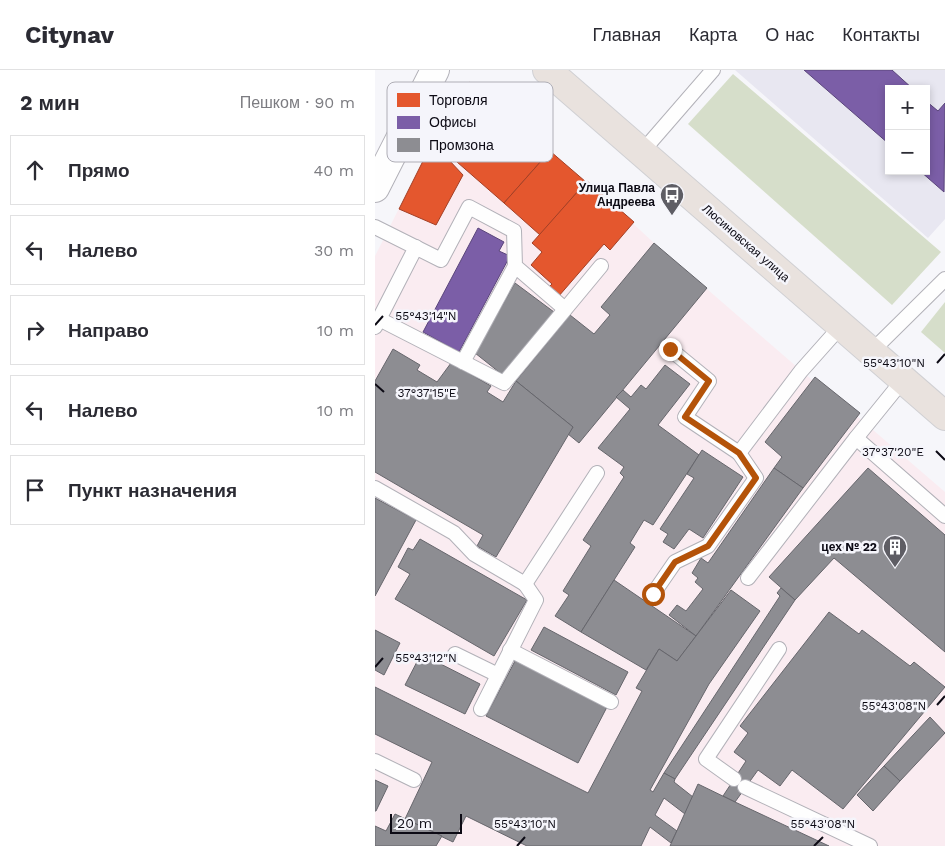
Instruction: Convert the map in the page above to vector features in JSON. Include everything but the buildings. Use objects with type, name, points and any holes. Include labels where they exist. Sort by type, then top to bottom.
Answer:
[{"type":"main road","name":"Люсиновская улица","points":[[547,70],[945,416]]},
{"type":"street","points":[[429,82],[435,70]]},
{"type":"street","points":[[375,188],[388,162]]},
{"type":"lane","points":[[641,152],[713,70]]},
{"type":"lane","points":[[375,227],[441,260],[469,207],[514,231],[515,266],[463,362]]},
{"type":"lane","points":[[416,247],[377,323],[504,383],[601,266]]},
{"type":"lane","points":[[515,266],[565,309]]},
{"type":"lane","points":[[871,352],[945,279]]},
{"type":"lane","points":[[739,453],[801,370],[841,326]]},
{"type":"lane","points":[[653,594],[675,562],[708,546],[756,478],[739,453],[685,417],[709,381],[670,349]]},
{"type":"lane","points":[[748,578],[903,380]]},
{"type":"lane","points":[[856,438],[945,516]]},
{"type":"lane","points":[[525,584],[597,474]]},
{"type":"lane","points":[[375,488],[454,533],[474,554],[525,584],[536,600],[481,709]]},
{"type":"lane","points":[[779,649],[706,760],[740,783],[870,846]]},
{"type":"lane","points":[[510,650],[611,702]]},
{"type":"lane","points":[[455,654],[498,675]]},
{"type":"lane","points":[[375,761],[414,780]]},
{"type":"shaded area","points":[[735,70],[945,70],[945,219],[928,238]]},
{"type":"shaded area","points":[[553,154],[585,182],[587,181],[654,243],[812,380],[815,377],[860,413],[858,417],[945,492],[945,846],[375,846],[375,256],[422,162],[553,162]]},
{"type":"green space","points":[[733,74],[941,252],[892,305],[688,124]]},
{"type":"green space","points":[[945,302],[945,353],[921,332]]},
{"type":"place","name":"Улица Павла Андреева","points":[[672,216]]},
{"type":"place","name":"цех № 22","points":[[895,568]]},
{"type":"route","points":[[653,594],[675,562],[708,546],[756,478],[739,453],[685,417],[709,381],[670,349]]}]
